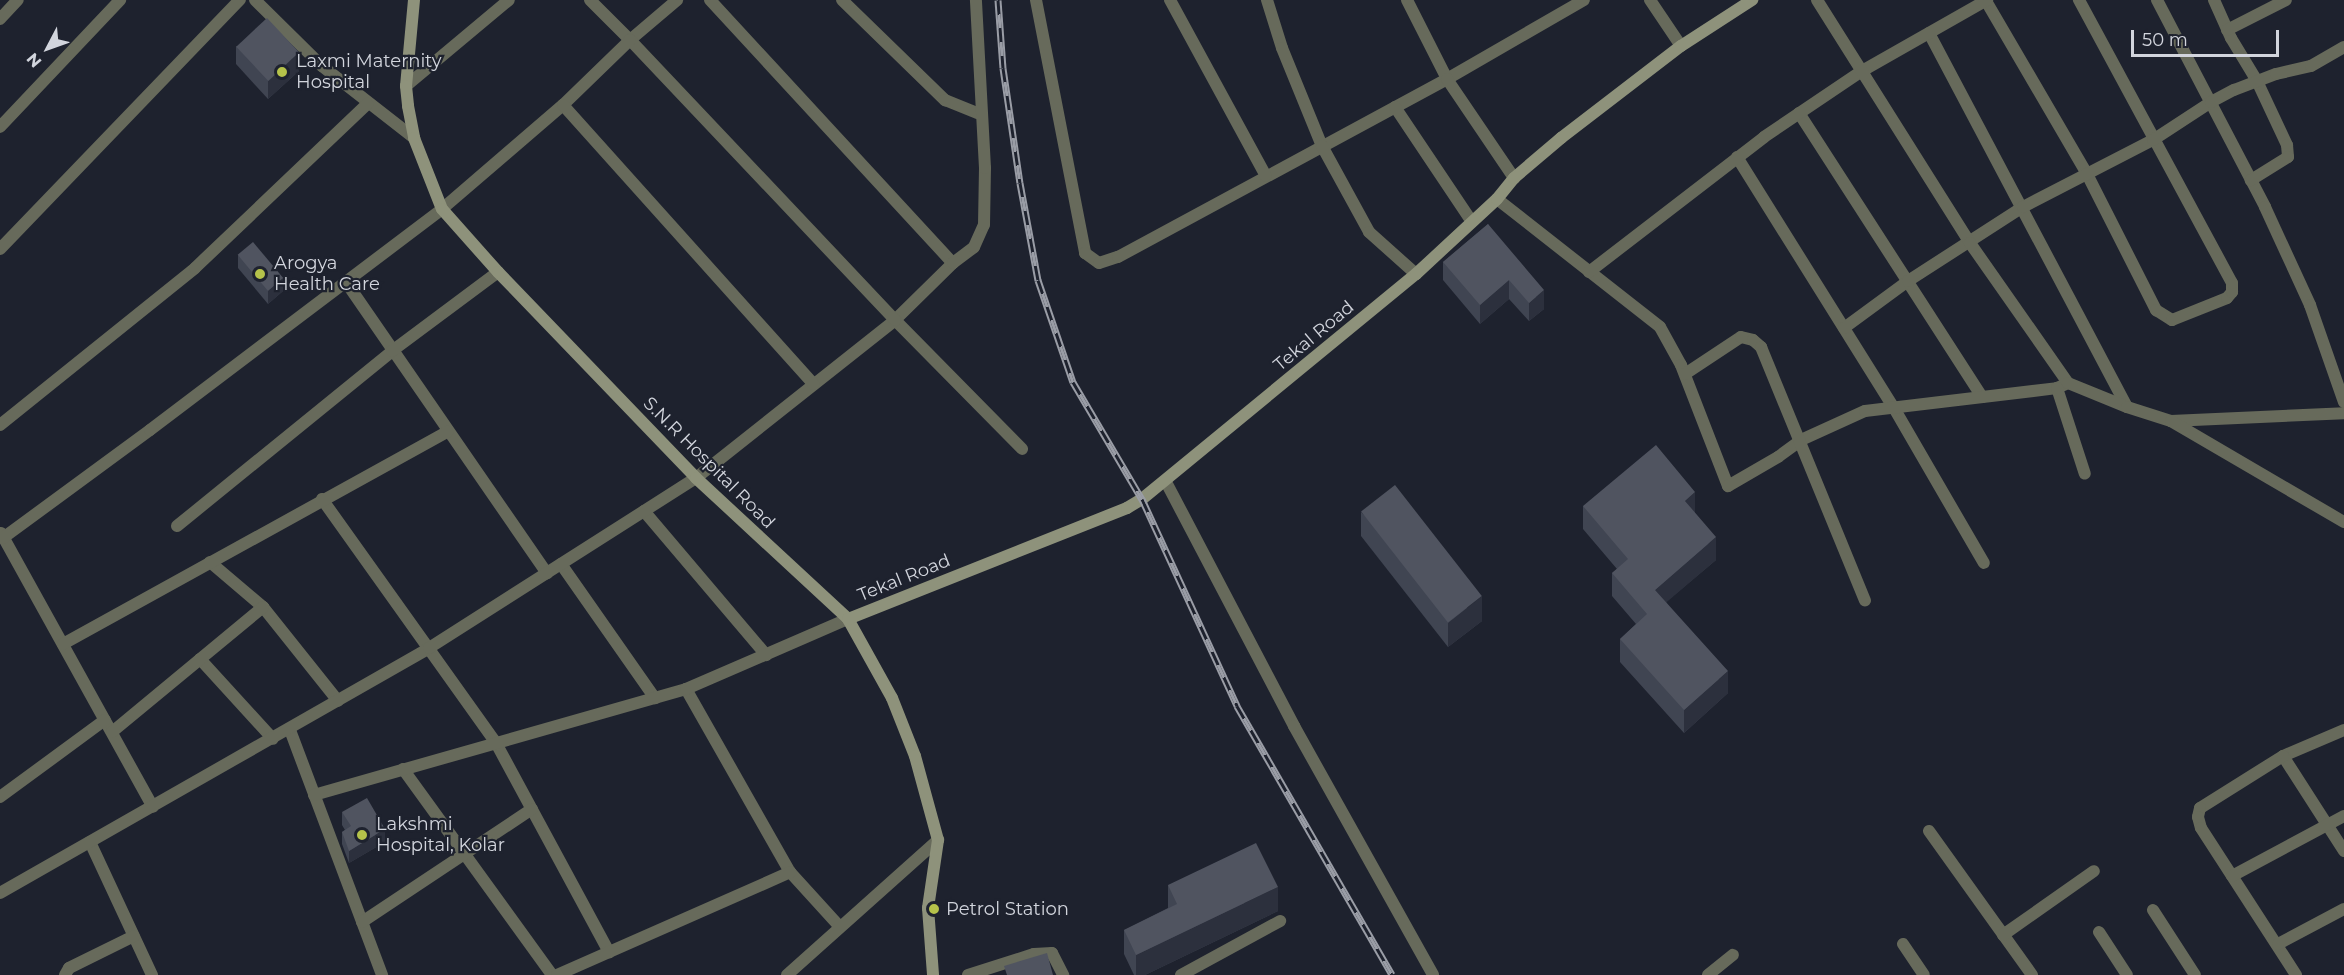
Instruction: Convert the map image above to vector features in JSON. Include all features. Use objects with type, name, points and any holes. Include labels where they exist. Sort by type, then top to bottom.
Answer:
[{"type":"main road","name":"S.N.R Hospital Road","points":[[414,0],[406,86],[414,138],[442,209],[498,272],[696,478],[848,619],[892,698],[915,756],[938,840],[928,908],[933,975]]},
{"type":"main road","name":"Tekal Road","points":[[848,619],[1126,508],[1166,482],[1416,274],[1497,199],[1514,178],[1561,138],[1681,46],[1752,0]]},
{"type":"street","points":[[0,19],[18,0]]},
{"type":"street","points":[[0,127],[120,0]]},
{"type":"street","points":[[0,249],[240,0]]},
{"type":"street","points":[[255,0],[322,66],[367,104],[414,138]]},
{"type":"street","points":[[406,86],[509,0]]},
{"type":"street","points":[[590,0],[895,320],[1022,449]]},
{"type":"street","points":[[153,807],[2,535],[442,209],[563,105],[630,40],[677,0]]},
{"type":"street","points":[[710,0],[953,262]]},
{"type":"street","points":[[842,0],[945,100],[980,114]]},
{"type":"street","points":[[0,893],[290,730],[429,648],[696,478],[895,320],[953,262],[974,247],[984,225],[985,168],[980,114],[976,0]]},
{"type":"street","points":[[1036,0],[1084,253],[1099,263],[1118,257],[1447,79],[1575,2]]},
{"type":"street","points":[[1170,0],[1266,176]]},
{"type":"street","points":[[1267,0],[1281,48],[1323,146],[1369,232],[1416,274]]},
{"type":"street","points":[[1407,0],[1447,79],[1514,178]]},
{"type":"street","points":[[1650,0],[1681,46]]},
{"type":"street","points":[[1816,0],[2063,385],[2085,474]]},
{"type":"street","points":[[1589,272],[1737,157],[1799,113],[1862,71],[1987,0],[2087,174],[2156,310],[2172,320],[2227,298],[2232,292],[2232,282],[2079,0]]},
{"type":"street","points":[[2157,0],[2251,180],[2310,305],[2344,402]]},
{"type":"street","points":[[2214,0],[2257,81],[2287,145],[2288,157],[2251,180]]},
{"type":"street","points":[[2228,30],[2286,0]]},
{"type":"street","points":[[1929,33],[2127,407]]},
{"type":"street","points":[[1844,328],[1908,281],[2023,207],[2153,140],[2211,102],[2257,81],[2311,66],[2344,47]]},
{"type":"street","points":[[0,425],[195,268],[367,104]]},
{"type":"street","points":[[563,105],[813,384]]},
{"type":"street","points":[[1395,107],[1472,222]]},
{"type":"street","points":[[1799,113],[1982,397]]},
{"type":"street","points":[[1737,157],[1893,408],[1984,563]]},
{"type":"street","points":[[1497,199],[1660,327],[1685,374],[1728,486],[1778,457],[1801,440],[1865,411],[2063,385],[2171,421],[2344,522]]},
{"type":"street","points":[[177,526],[392,351],[498,272]]},
{"type":"street","points":[[346,282],[447,432],[547,573]]},
{"type":"street","points":[[1685,374],[1741,337],[1753,340],[1761,347],[1865,600]]},
{"type":"street","points":[[2171,421],[2344,413]]},
{"type":"street","points":[[63,644],[447,432]]},
{"type":"street","points":[[1166,482],[1294,726],[1433,975]]},
{"type":"street","points":[[322,499],[496,743],[609,952]]},
{"type":"street","points":[[644,511],[766,655]]},
{"type":"street","points":[[210,562],[263,607],[338,701]]},
{"type":"street","points":[[561,564],[656,698]]},
{"type":"street","points":[[112,732],[263,607]]},
{"type":"street","points":[[314,795],[686,689],[848,619]]},
{"type":"street","points":[[200,659],[273,739]]},
{"type":"street","points":[[686,689],[790,872],[840,927]]},
{"type":"street","points":[[0,797],[105,720]]},
{"type":"street","points":[[290,730],[382,975]]},
{"type":"street","points":[[2296,975],[2201,828],[2198,817],[2200,808],[2283,756],[2344,730]]},
{"type":"street","points":[[2283,756],[2344,851]]},
{"type":"street","points":[[403,769],[552,975]]},
{"type":"street","points":[[362,922],[532,809]]},
{"type":"street","points":[[2232,876],[2344,816]]},
{"type":"street","points":[[1929,831],[2032,975]]},
{"type":"street","points":[[787,975],[938,840]]},
{"type":"street","points":[[90,842],[152,975]]},
{"type":"street","points":[[2003,934],[2094,871]]},
{"type":"street","points":[[557,975],[790,872]]},
{"type":"street","points":[[2278,944],[2344,909]]},
{"type":"street","points":[[2153,910],[2195,975]]},
{"type":"street","points":[[1181,975],[1280,921]]},
{"type":"street","points":[[2099,932],[2127,975]]},
{"type":"street","points":[[65,975],[69,968],[134,936]]},
{"type":"street","points":[[1903,944],[1924,975]]},
{"type":"street","points":[[968,975],[1034,954],[1052,953],[1063,975]]},
{"type":"street","points":[[1708,975],[1733,955]]},
{"type":"building","points":[[267,18],[299,52],[268,81],[236,47]]},
{"type":"building","points":[[1488,224],[1544,290],[1529,303],[1509,280],[1480,305],[1443,262]]},
{"type":"building","points":[[253,242],[283,278],[268,291],[238,255]]},
{"type":"building","points":[[1656,445],[1695,492],[1685,501],[1716,537],[1655,590],[1728,671],[1684,710],[1620,639],[1647,614],[1612,573],[1628,559],[1583,506]]},
{"type":"building","points":[[1395,485],[1482,596],[1448,623],[1361,511]]},
{"type":"building","points":[[367,798],[385,829],[349,851],[342,832],[351,826],[342,812]]},
{"type":"building","points":[[1256,843],[1278,887],[1136,955],[1124,930],[1177,904],[1168,885]]},
{"type":"building","points":[[1047,953],[1053,975],[1007,975],[1004,966]]},
{"type":"railway","points":[[998,0],[1003,68],[1020,183],[1038,280],[1073,382],[1142,499],[1237,706],[1392,975]]},
{"type":"place","name":"Laxmi Maternity Hospital","points":[[282,72]]},
{"type":"place","name":"Arogya Health Care","points":[[260,274]]},
{"type":"place","name":"Lakshmi Hospital, Kolar","points":[[362,835]]},
{"type":"place","name":"Petrol Station","points":[[934,909]]}]
